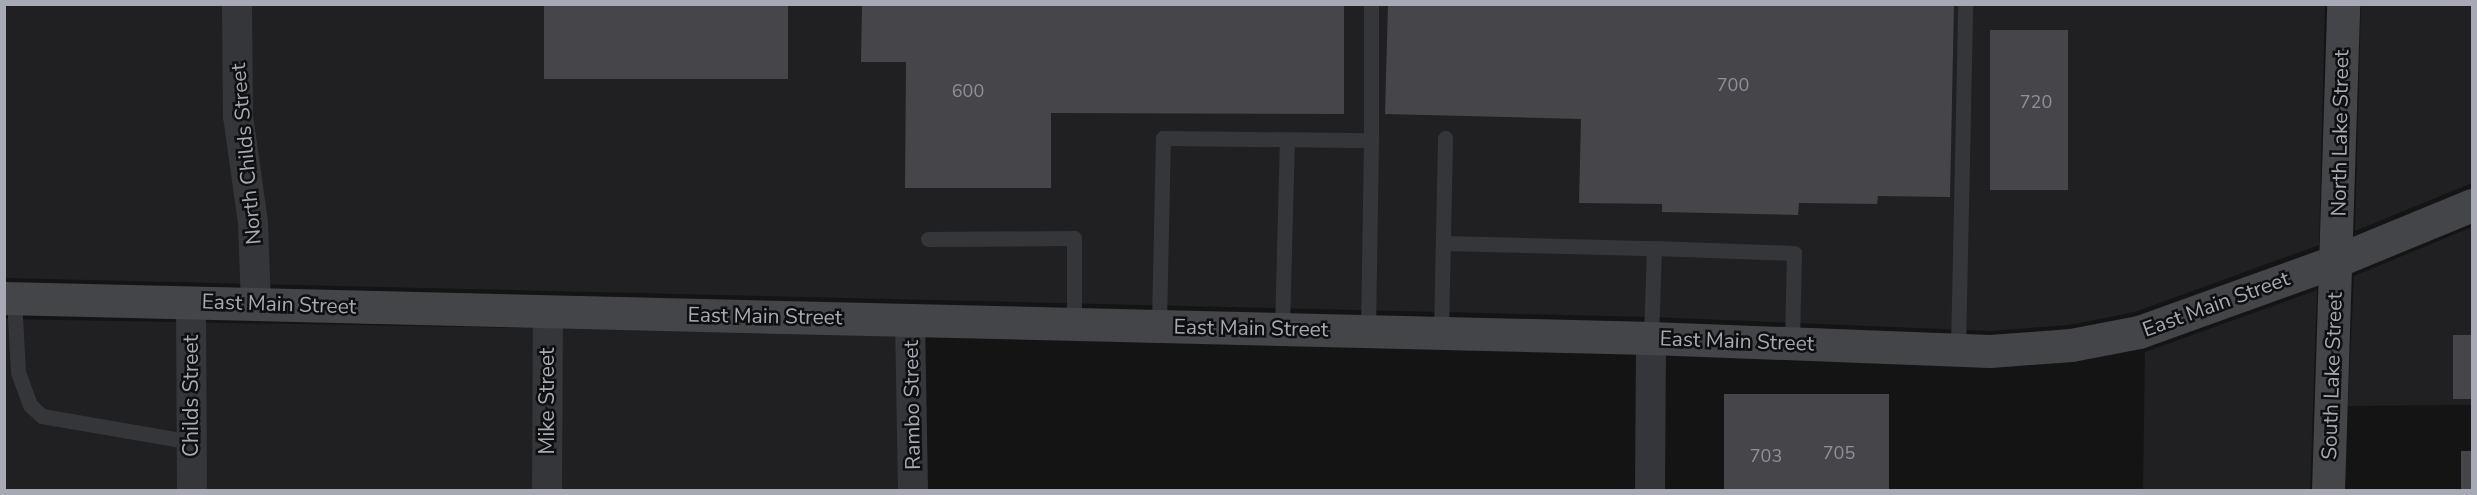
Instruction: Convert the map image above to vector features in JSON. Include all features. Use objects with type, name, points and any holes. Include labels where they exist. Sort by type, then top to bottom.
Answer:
[{"type":"main road","name":"North Lake Street","points":[[2336,261],[2343,4]]},
{"type":"main road","name":"East Main Street","points":[[9,298],[1441,332],[1958,350],[2071,345],[2139,332],[2336,261],[2472,205]]},
{"type":"main road","name":"South Lake Street","points":[[2328,490],[2336,261]]},
{"type":"street","name":"North Childs Street","points":[[237,4],[238,116],[253,223],[256,304]]},
{"type":"street","name":"Childs Street","points":[[191,302],[192,490]]},
{"type":"street","name":"Mike Street","points":[[547,490],[548,311]]},
{"type":"street","name":"Rambo Street","points":[[910,320],[913,490]]},
{"type":"street","points":[[1650,490],[1651,338]]},
{"type":"lane","points":[[1368,331],[1371,4]]},
{"type":"lane","points":[[1958,350],[1965,4]]},
{"type":"lane","points":[[1159,325],[1163,138],[1371,140]]},
{"type":"lane","points":[[1441,332],[1445,138]]},
{"type":"lane","points":[[1282,328],[1287,139]]},
{"type":"lane","points":[[928,239],[1074,238],[1074,324]]},
{"type":"lane","points":[[1443,243],[1794,253],[1792,343]]},
{"type":"lane","points":[[1651,338],[1654,248]]},
{"type":"lane","points":[[9,298],[18,372],[30,405],[42,416],[192,442]]},
{"type":"shaded area","points":[[5,5],[2325,5],[2319,245],[2135,312],[2069,325],[1990,331],[1651,317],[5,278]]},
{"type":"shaded area","points":[[2361,5],[2472,5],[2472,183],[2355,231]]},
{"type":"shaded area","points":[[2472,227],[2472,405],[2348,406],[2354,276]]},
{"type":"shaded area","points":[[2317,290],[2310,490],[2143,490],[2145,352]]},
{"type":"shaded area","points":[[5,319],[911,335],[908,490],[4,490]]},
{"type":"building","points":[[544,4],[788,4],[788,79],[544,79]]},
{"type":"building","points":[[862,4],[1344,4],[1344,114],[1051,113],[1051,188],[905,188],[906,62],[861,62]]},
{"type":"building","points":[[1388,4],[1954,4],[1950,197],[1878,196],[1877,204],[1799,203],[1798,215],[1662,212],[1662,204],[1579,203],[1581,119],[1385,114]]},
{"type":"building","points":[[1990,30],[2068,30],[2068,190],[1990,190]]},
{"type":"building","points":[[2453,335],[2472,335],[2472,399],[2453,399]]},
{"type":"building","points":[[1724,394],[1889,394],[1889,490],[1724,490]]},
{"type":"building","points":[[2461,451],[2472,451],[2472,490],[2461,490]]}]
